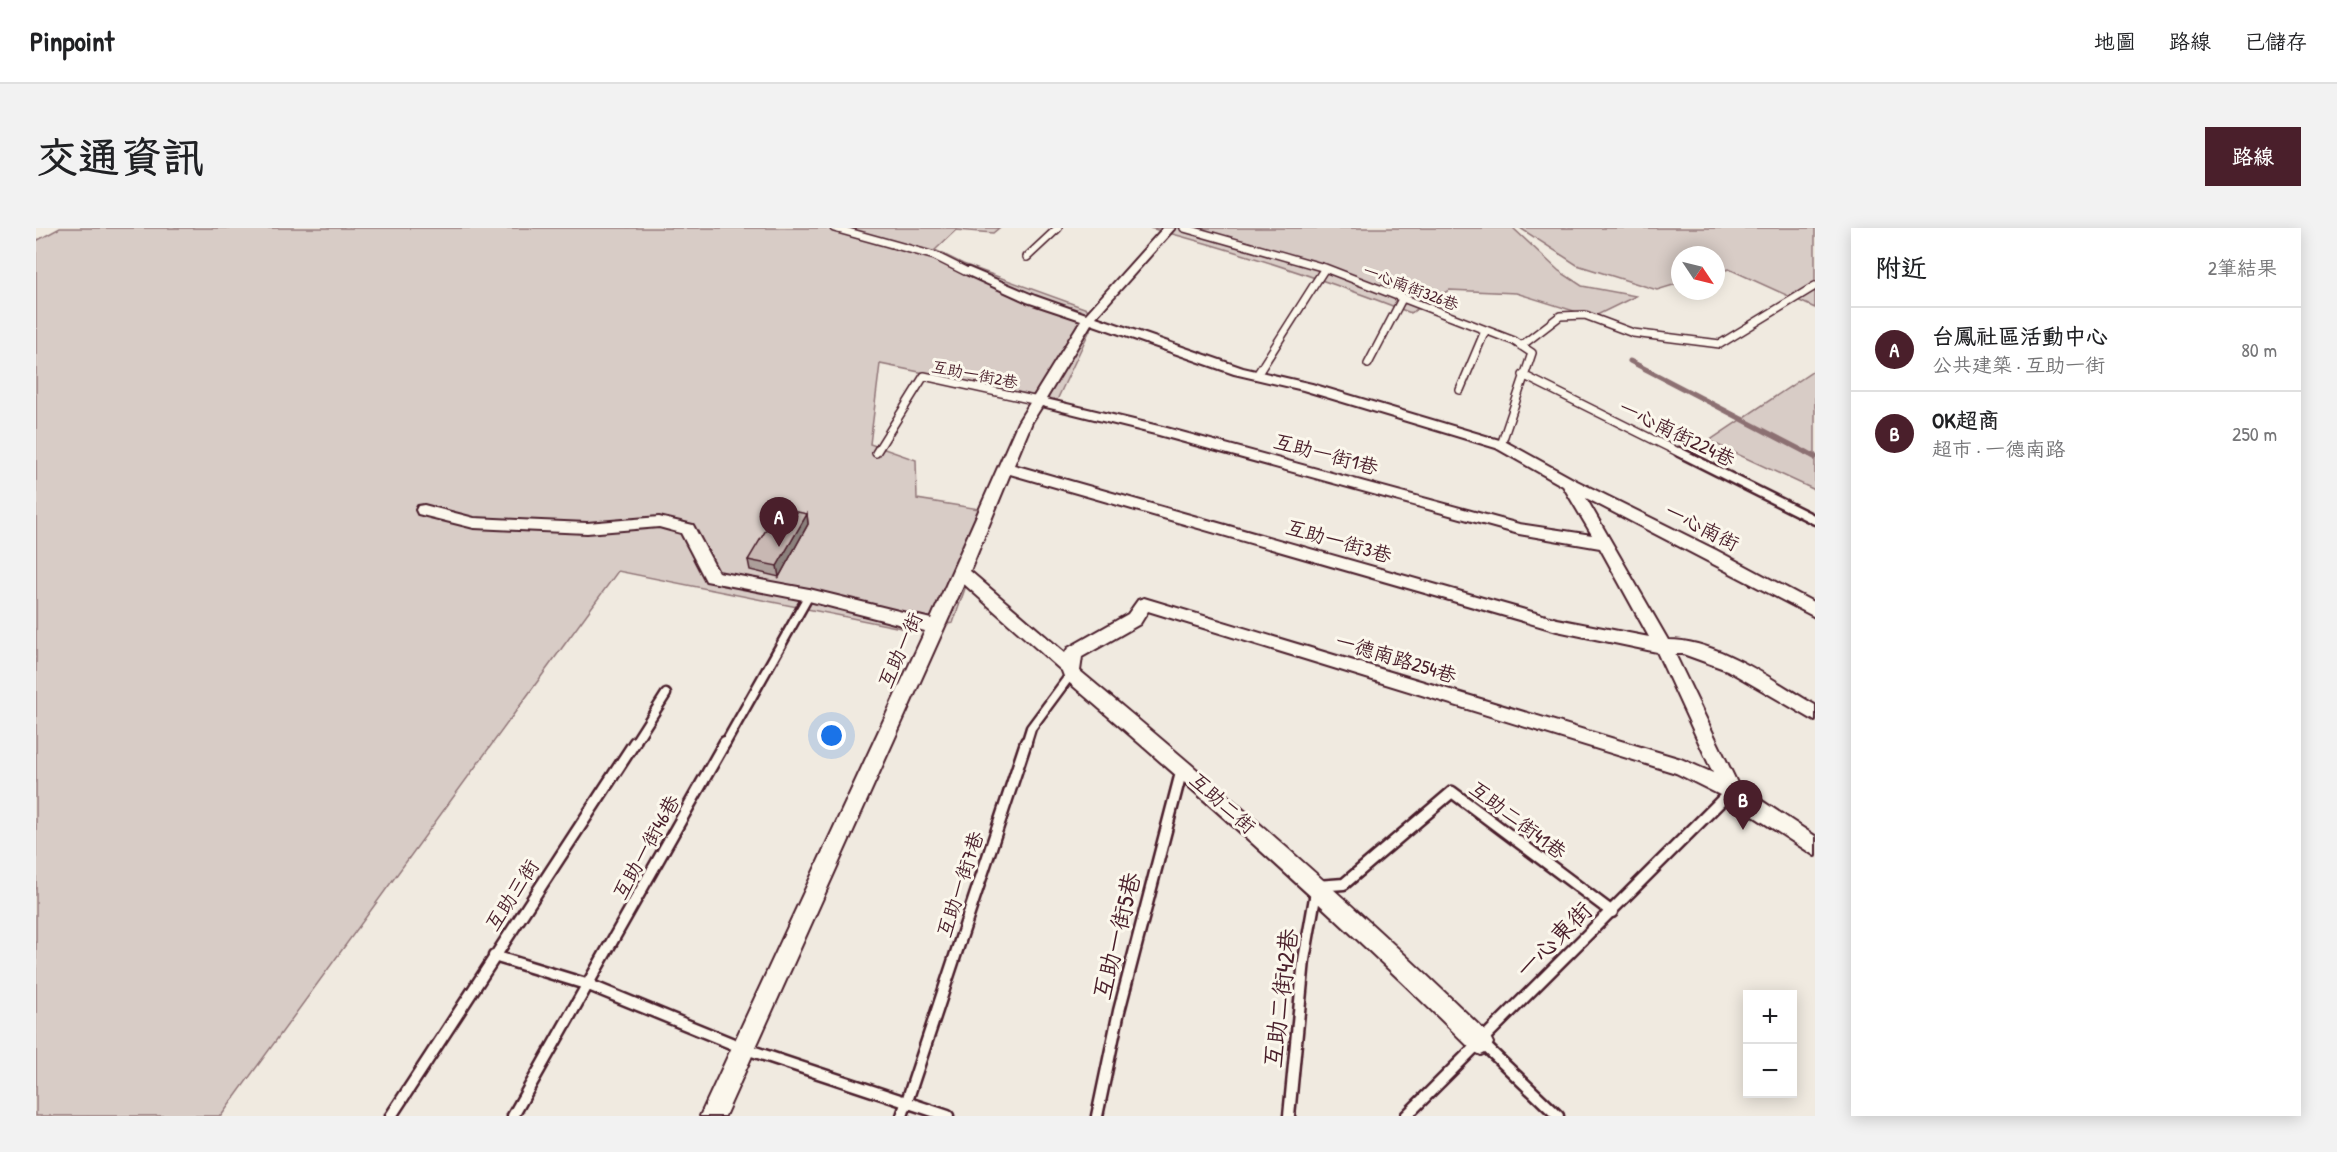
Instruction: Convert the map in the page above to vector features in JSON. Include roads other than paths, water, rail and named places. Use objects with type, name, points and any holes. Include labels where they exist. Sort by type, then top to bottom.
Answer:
[{"type":"street","name":"互助一街","points":[[712,1116],[961,572],[1025,422],[1088,319],[1169,228]]},
{"type":"street","name":"一心南街","points":[[964,271],[1031,299],[1257,375],[1307,387],[1501,445],[1569,483],[1710,554],[1815,611]]},
{"type":"street","name":"互助一街1巷","points":[[1038,400],[1158,430],[1519,529],[1605,543]]},
{"type":"street","name":"互助一街3巷","points":[[1006,468],[1557,625],[1663,647],[1684,647],[1733,665],[1815,714]]},
{"type":"street","points":[[1569,483],[1663,647],[1731,791],[1815,847]]},
{"type":"street","points":[[424,510],[474,523],[587,528],[658,522],[687,529],[712,577],[809,594],[935,627]]},
{"type":"street","name":"互助二街","points":[[961,572],[1317,886],[1406,968],[1481,1043]]},
{"type":"street","name":"一德南路254巷","points":[[1071,671],[1074,653],[1134,619],[1144,604],[1681,767],[1731,791]]},
{"type":"lane","points":[[834,228],[935,256],[964,271]]},
{"type":"lane","points":[[1027,257],[1058,228]]},
{"type":"lane","name":"一心南街326巷","points":[[1184,228],[1326,268],[1521,346]]},
{"type":"lane","points":[[1257,375],[1326,268]]},
{"type":"lane","points":[[1501,445],[1532,353],[1521,346],[1560,316],[1585,315],[1633,333],[1720,344],[1815,286]]},
{"type":"lane","points":[[1368,364],[1403,297]]},
{"type":"lane","points":[[1460,390],[1485,331]]},
{"type":"lane","name":"一心南街224巷","points":[[1523,375],[1815,520]]},
{"type":"lane","name":"互助一街2巷","points":[[876,453],[924,376],[1038,400]]},
{"type":"lane","name":"互助一街46巷","points":[[513,1116],[809,594]]},
{"type":"lane","name":"互助一街7巷","points":[[902,1116],[1031,728],[1071,671]]},
{"type":"lane","name":"互助三街","points":[[391,1116],[666,694]]},
{"type":"lane","name":"互助一街5巷","points":[[1097,1116],[1119,1011],[1182,766]]},
{"type":"lane","name":"一心東街","points":[[1406,1116],[1731,791]]},
{"type":"lane","name":"互助二街41巷","points":[[1317,886],[1344,884],[1452,792],[1612,912]]},
{"type":"lane","name":"互助二街42巷","points":[[1289,1116],[1304,960],[1317,886]]},
{"type":"lane","points":[[494,956],[589,985],[743,1048],[948,1116]]},
{"type":"lane","points":[[1481,1043],[1558,1116]]},
{"type":"waterway","points":[[1630,361],[1809,454]]},
{"type":"waterway","points":[[1806,452],[1815,457]]},
{"type":"place","name":"台鳳社區活動中心","points":[[779,547]]},
{"type":"place","name":"OK超商","points":[[1743,830]]}]
